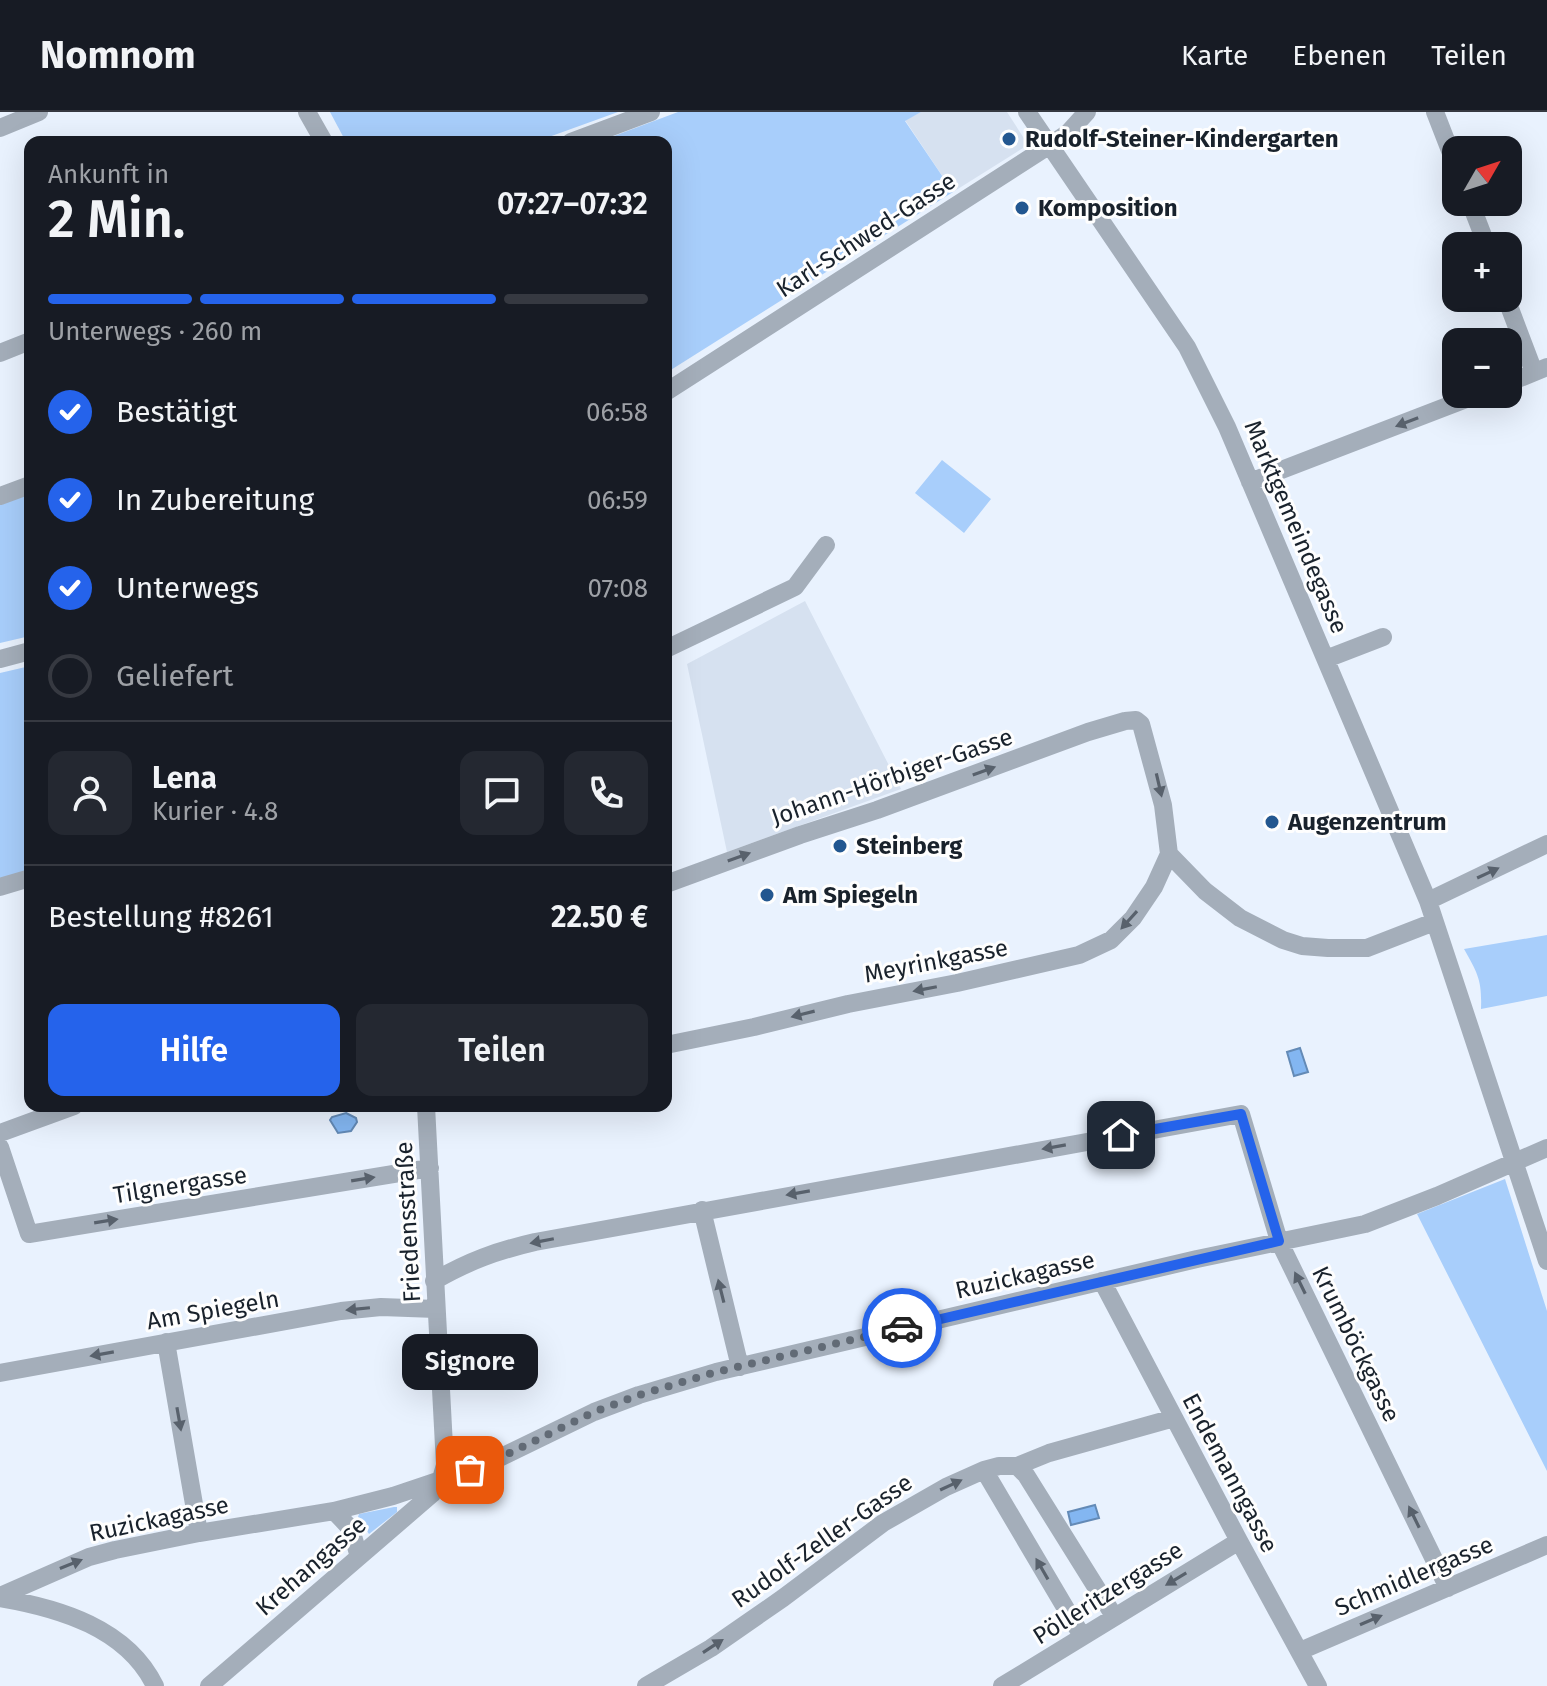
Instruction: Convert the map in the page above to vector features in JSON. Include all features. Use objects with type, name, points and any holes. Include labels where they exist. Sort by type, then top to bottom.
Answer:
[{"type":"street","points":[[0,128],[39,112]]},
{"type":"street","points":[[307,112],[321,136]]},
{"type":"street","points":[[587,136],[651,112]]},
{"type":"street","name":"Marktgemeindegasse","points":[[1027,112],[1187,347],[1222,417],[1428,901],[1547,1261]]},
{"type":"street","name":"Karl-Schwed-Gasse","points":[[672,388],[1050,145],[1068,133],[1087,112]]},
{"type":"street","points":[[1435,112],[1444,136]]},
{"type":"street","points":[[1513,312],[1540,370]]},
{"type":"street","points":[[0,353],[24,343]]},
{"type":"street","points":[[1250,482],[1443,408]]},
{"type":"street","points":[[0,496],[24,487]]},
{"type":"street","points":[[672,646],[795,587],[826,545]]},
{"type":"street","points":[[1326,659],[1383,637]]},
{"type":"street","points":[[0,659],[24,653]]},
{"type":"street","name":"Johann-Hörbiger-Gasse","points":[[672,882],[1088,732],[1136,720],[1141,724],[1156,773],[1169,854]]},
{"type":"street","points":[[1428,901],[1547,844]]},
{"type":"street","points":[[1169,854],[1205,891],[1240,918],[1278,938],[1302,946],[1367,948],[1434,922]]},
{"type":"street","name":"Meyrinkgasse","points":[[672,1044],[1079,955],[1111,940],[1133,918],[1154,887],[1169,854]]},
{"type":"street","points":[[0,887],[24,880]]},
{"type":"street","points":[[0,1133],[58,1112]]},
{"type":"street","name":"Friedensstraße","points":[[426,1112],[445,1465],[441,1479]]},
{"type":"street","name":"Krumböckgasse","points":[[702,1210],[1241,1114],[1279,1241],[1448,1588]]},
{"type":"street","name":"Tilgnergasse","points":[[0,1147],[29,1234],[430,1168]]},
{"type":"street","name":"Ruzickagasse","points":[[0,1597],[89,1557],[115,1550],[334,1511],[393,1496],[485,1465],[594,1412],[701,1376],[1102,1281],[1365,1224],[1547,1148]]},
{"type":"street","points":[[434,1281],[503,1249],[702,1210],[740,1367]]},
{"type":"street","name":"Endemanngasse","points":[[1102,1281],[1318,1686]]},
{"type":"street","name":"Am Spiegeln","points":[[0,1373],[363,1308],[436,1309]]},
{"type":"street","points":[[166,1342],[199,1533]]},
{"type":"street","name":"Rudolf-Zeller-Gasse","points":[[646,1686],[711,1648],[883,1523],[946,1487],[984,1470],[1017,1466],[1049,1453],[1174,1418]]},
{"type":"street","points":[[1017,1466],[1026,1475],[1114,1616]]},
{"type":"street","points":[[984,1470],[1082,1636]]},
{"type":"street","name":"Krehangasse","points":[[209,1686],[432,1494],[441,1479]]},
{"type":"street","points":[[334,1511],[351,1529],[359,1557]]},
{"type":"street","name":"Pölleritzergasse","points":[[1002,1686],[1239,1541]]},
{"type":"street","name":"Schmidlergasse","points":[[1300,1651],[1547,1545]]},
{"type":"street","points":[[0,1597],[39,1606],[91,1624],[132,1653],[155,1686]]},
{"type":"shaded area","points":[[330,112],[618,112],[552,136],[343,136]]},
{"type":"shaded area","points":[[678,112],[921,112],[905,121],[953,192],[672,369],[672,136],[614,136]]},
{"type":"shaded area","points":[[921,112],[1007,112],[1025,140],[1023,148],[953,192],[905,120]]},
{"type":"shaded area","points":[[942,460],[991,499],[964,533],[915,493]]},
{"type":"shaded area","points":[[24,494],[24,637],[0,643],[0,503]]},
{"type":"shaded area","points":[[805,601],[901,789],[727,852],[687,664]]},
{"type":"shaded area","points":[[24,667],[24,873],[0,880],[0,673]]},
{"type":"shaded area","points":[[1547,935],[1547,996],[1481,1009],[1478,978],[1464,949]]},
{"type":"shaded area","points":[[1300,1048],[1308,1072],[1294,1076],[1287,1052]]},
{"type":"shaded area","points":[[346,1113],[356,1118],[357,1122],[351,1131],[338,1133],[330,1120]]},
{"type":"shaded area","points":[[1505,1179],[1547,1311],[1547,1471],[1417,1214]]},
{"type":"shaded area","points":[[1095,1505],[1099,1518],[1071,1525],[1068,1512]]},
{"type":"shaded area","points":[[397,1507],[397,1512],[369,1534],[358,1517],[359,1514]]},
{"type":"way so far","points":[[470,1470],[594,1412],[671,1384],[902,1328]]},
{"type":"place","name":"Rudolf-Steiner-Kindergarten","points":[[1009,139]]},
{"type":"place","name":"Komposition","points":[[1022,208]]},
{"type":"place","name":"Augenzentrum","points":[[1272,822]]},
{"type":"place","name":"Steinberg","points":[[840,846]]},
{"type":"place","name":"Am Spiegeln","points":[[767,895]]},
{"type":"place","name":"Signore","points":[[470,1470]]},
{"type":"route","points":[[902,1328],[1279,1241],[1241,1114],[1121,1135]]}]
